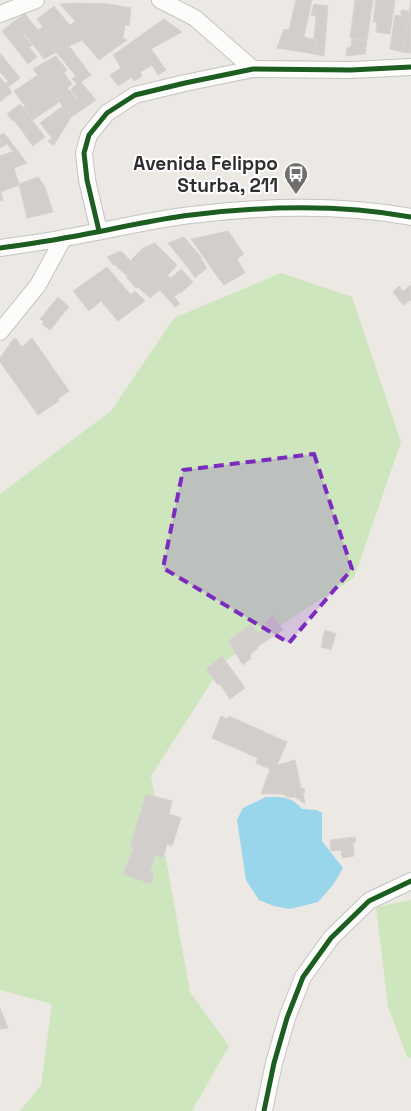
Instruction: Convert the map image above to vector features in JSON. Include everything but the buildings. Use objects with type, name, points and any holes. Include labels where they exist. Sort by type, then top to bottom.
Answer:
[{"type":"street","points":[[0,14],[36,0]]},
{"type":"street","points":[[160,0],[195,18],[253,69]]},
{"type":"street","points":[[99,231],[87,180],[84,153],[89,135],[107,113],[135,95],[253,69],[351,70],[411,67]]},
{"type":"street","points":[[0,248],[190,215],[276,208],[322,208],[383,212],[411,217]]},
{"type":"street","points":[[0,332],[38,285],[64,238]]},
{"type":"street","points":[[264,1111],[274,1063],[287,1018],[303,977],[331,938],[369,901],[411,880]]},
{"type":"highlighted area","points":[[314,454],[352,569],[289,643],[163,568],[183,470]]},
{"type":"green space","points":[[281,273],[352,297],[401,442],[354,578],[225,661],[151,776],[190,992],[229,1046],[192,1111],[20,1111],[41,1085],[52,1004],[0,990],[0,494],[111,411],[174,318]]},
{"type":"green space","points":[[411,900],[411,1057],[408,1059],[388,1007],[376,907]]},
{"type":"water","points":[[266,797],[290,799],[302,809],[317,810],[322,813],[322,841],[343,868],[333,885],[318,902],[290,909],[274,906],[259,900],[246,880],[237,820],[243,808]]},
{"type":"cycle path","points":[[99,231],[87,180],[84,153],[89,135],[107,113],[135,95],[253,69],[351,70],[411,67]]},
{"type":"cycle path","points":[[0,248],[175,217],[218,212],[274,208],[329,208],[411,217]]},
{"type":"cycle path","points":[[264,1111],[274,1063],[287,1018],[303,977],[331,938],[369,901],[411,881]]},
{"type":"place","name":"Avenida Felippo Sturba, 211","points":[[296,195]]}]
